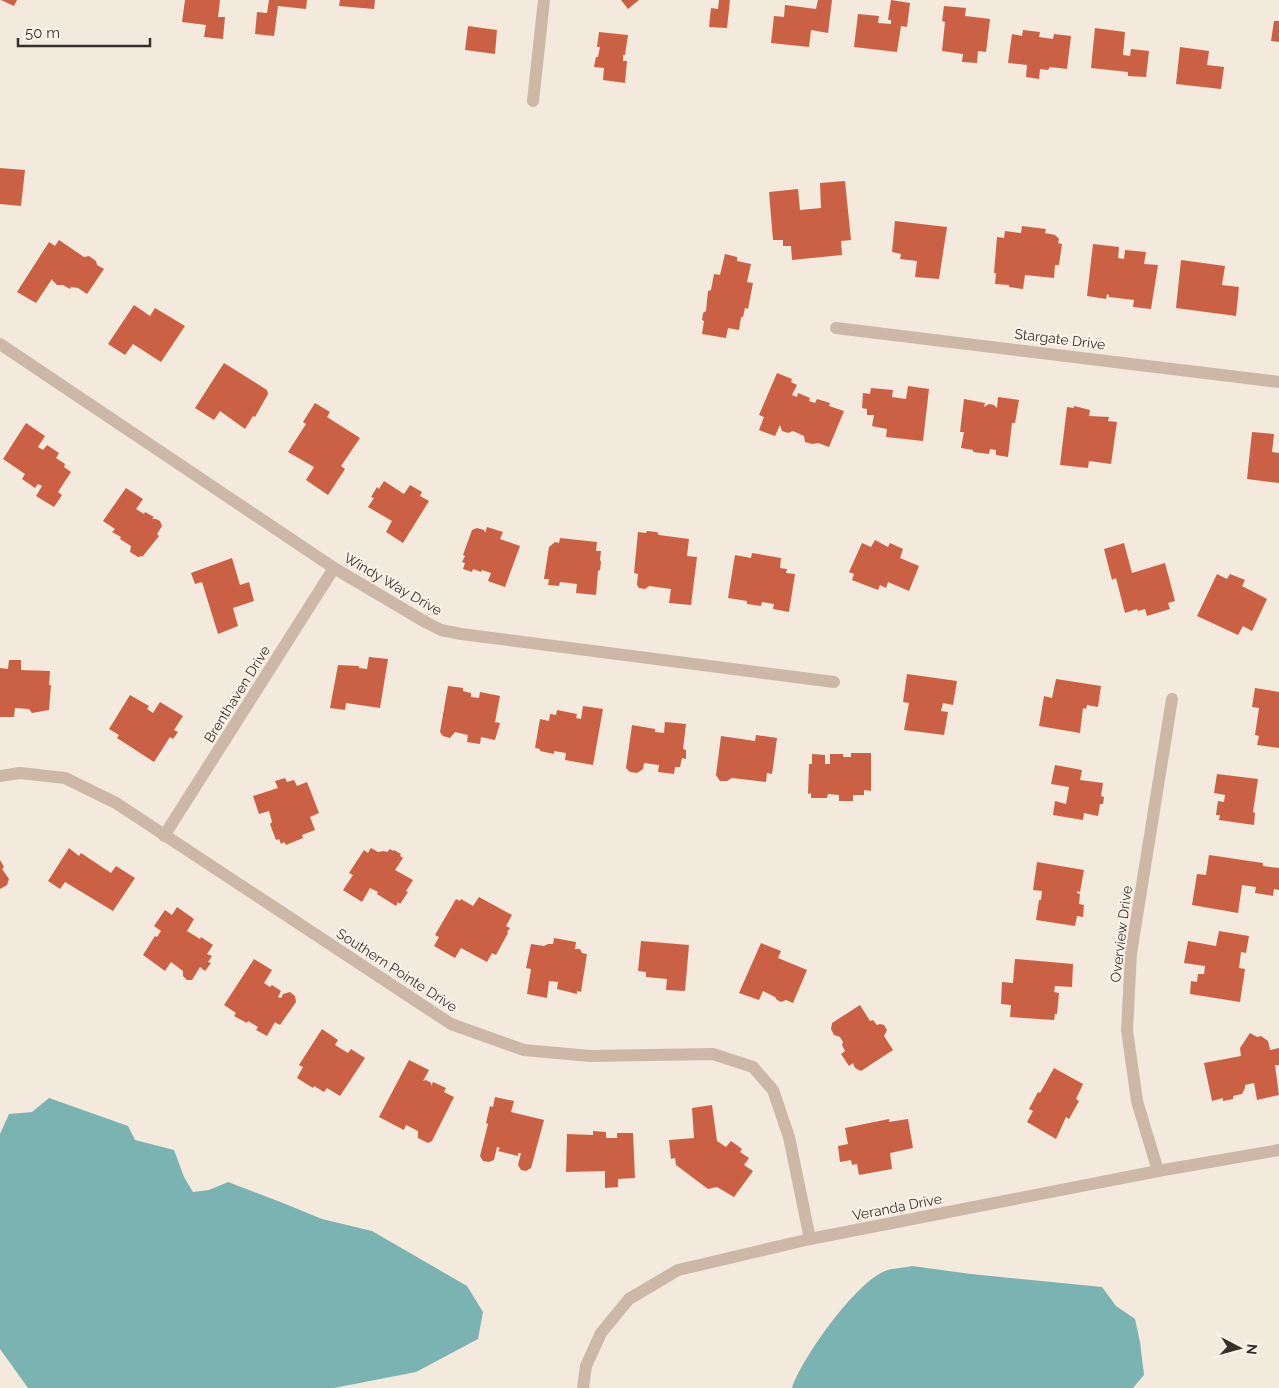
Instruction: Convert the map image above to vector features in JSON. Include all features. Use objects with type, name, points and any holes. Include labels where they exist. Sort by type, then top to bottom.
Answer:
[{"type":"street","points":[[533,100],[544,0]]},
{"type":"street","name":"Stargate Drive","points":[[836,328],[1279,382]]},
{"type":"street","name":"Windy Way Drive","points":[[0,344],[334,568],[441,630],[834,682]]},
{"type":"street","name":"Brenthaven Drive","points":[[164,836],[334,568]]},
{"type":"street","name":"Overview Drive","points":[[1158,1171],[1137,1101],[1127,1030],[1131,953],[1172,699]]},
{"type":"street","name":"Southern Pointe Drive","points":[[0,776],[20,773],[65,778],[116,803],[451,1024],[524,1050],[590,1056],[713,1054],[753,1067],[773,1090],[789,1137],[810,1240]]},
{"type":"street","name":"Veranda Drive","points":[[583,1388],[586,1366],[601,1333],[629,1299],[678,1270],[810,1240],[1158,1171],[1279,1150]]},
{"type":"water","points":[[49,1098],[128,1126],[135,1140],[174,1150],[184,1177],[193,1192],[209,1190],[228,1182],[322,1219],[372,1231],[467,1286],[483,1312],[478,1339],[416,1372],[334,1388],[28,1388],[0,1349],[0,1134],[9,1114],[32,1112]]},
{"type":"water","points":[[912,1266],[1102,1287],[1116,1306],[1135,1319],[1144,1375],[1133,1388],[792,1388],[818,1341],[845,1305],[859,1290],[885,1271]]},
{"type":"building","points":[[1,0],[17,0],[14,6]]},
{"type":"building","points":[[185,0],[220,0],[218,17],[225,17],[223,39],[204,37],[206,25],[182,22]]},
{"type":"building","points":[[269,0],[307,0],[306,9],[278,6],[274,36],[255,34],[257,12],[267,13]]},
{"type":"building","points":[[340,0],[375,0],[374,9],[339,6]]},
{"type":"building","points":[[621,0],[639,0],[628,9]]},
{"type":"building","points":[[719,0],[730,0],[727,28],[709,27],[711,8],[718,9]]},
{"type":"building","points":[[818,0],[832,0],[828,33],[811,30],[809,47],[771,43],[774,16],[784,17],[785,5],[816,9]]},
{"type":"building","points":[[891,0],[910,3],[907,27],[901,26],[897,52],[854,47],[858,14],[879,16],[878,23],[891,24],[891,20],[888,20]]},
{"type":"building","points":[[944,6],[966,8],[965,16],[990,19],[986,52],[978,51],[977,63],[962,62],[963,54],[942,51],[945,22],[942,21]]},
{"type":"building","points":[[1274,21],[1279,21],[1279,42],[1271,41]]},
{"type":"building","points":[[468,26],[497,30],[495,54],[465,50]]},
{"type":"building","points":[[1095,28],[1125,32],[1123,55],[1130,56],[1131,49],[1149,51],[1146,77],[1128,76],[1128,72],[1091,68]]},
{"type":"building","points":[[1023,30],[1040,32],[1039,37],[1053,39],[1054,34],[1071,36],[1067,69],[1050,67],[1048,70],[1040,69],[1039,79],[1026,77],[1027,65],[1008,63],[1012,34],[1022,36]]},
{"type":"building","points":[[599,32],[628,35],[625,55],[623,55],[623,61],[627,61],[625,83],[603,80],[604,68],[594,67],[600,47],[597,47]]},
{"type":"building","points":[[1180,47],[1209,51],[1207,65],[1224,67],[1221,89],[1176,84]]},
{"type":"building","points":[[0,168],[25,170],[21,206],[0,204]]},
{"type":"building","points":[[845,181],[851,240],[841,241],[842,255],[792,260],[791,246],[783,246],[783,240],[773,240],[769,192],[798,189],[800,210],[821,208],[820,183]]},
{"type":"building","points":[[895,221],[947,227],[939,279],[915,277],[917,261],[900,259],[901,254],[892,252]]},
{"type":"building","points":[[1022,226],[1046,229],[1045,233],[1055,235],[1059,239],[1058,243],[1062,244],[1059,265],[1055,265],[1054,278],[1025,275],[1023,289],[995,284],[997,237],[1004,238],[1005,231],[1021,233]]},
{"type":"building","points":[[59,240],[84,257],[89,256],[96,261],[97,265],[104,269],[87,294],[78,288],[71,287],[70,289],[63,285],[57,285],[52,279],[36,303],[17,292],[49,242],[55,246]]},
{"type":"building","points":[[1093,244],[1119,247],[1118,258],[1124,259],[1125,250],[1146,252],[1144,264],[1158,265],[1151,309],[1133,307],[1134,300],[1109,297],[1107,294],[1106,299],[1087,296]]},
{"type":"building","points":[[725,254],[737,257],[737,261],[751,264],[747,282],[753,283],[748,309],[745,308],[743,317],[741,317],[739,330],[728,328],[726,338],[702,334],[704,321],[702,320],[703,313],[706,311],[708,291],[711,290],[714,274],[720,275]]},
{"type":"building","points":[[1181,260],[1225,266],[1222,285],[1239,287],[1236,316],[1176,308]]},
{"type":"building","points":[[134,305],[150,316],[155,308],[185,326],[161,362],[133,344],[125,355],[108,344]]},
{"type":"building","points":[[224,363],[267,390],[268,394],[255,417],[253,416],[245,429],[220,411],[214,420],[195,408]]},
{"type":"building","points":[[777,373],[792,379],[791,382],[797,385],[792,395],[797,397],[798,393],[810,398],[809,401],[815,403],[817,399],[830,403],[829,406],[844,411],[829,447],[818,443],[805,442],[804,436],[793,431],[788,433],[782,431],[780,425],[775,436],[759,430],[764,417],[759,415]]},
{"type":"building","points":[[908,386],[929,389],[923,441],[886,437],[887,429],[872,426],[874,415],[867,415],[867,409],[862,408],[863,393],[870,394],[871,388],[893,390],[892,397],[906,399]]},
{"type":"building","points":[[998,397],[1019,400],[1015,423],[1012,423],[1008,457],[996,455],[996,450],[990,449],[989,454],[961,448],[964,432],[960,432],[964,399],[985,403],[984,407],[989,404],[997,408]]},
{"type":"building","points":[[315,403],[330,412],[327,417],[360,438],[341,466],[345,469],[328,495],[306,480],[314,467],[288,452],[306,424],[303,422]]},
{"type":"building","points":[[1074,406],[1090,410],[1089,416],[1109,417],[1108,421],[1117,422],[1111,464],[1089,461],[1088,468],[1060,465],[1067,407],[1074,408]]},
{"type":"building","points":[[26,423],[45,436],[38,447],[43,450],[47,445],[59,453],[56,458],[65,464],[64,467],[71,472],[58,492],[62,495],[54,507],[36,496],[42,486],[38,484],[35,488],[22,479],[25,474],[3,459]]},
{"type":"building","points":[[1252,432],[1274,434],[1272,452],[1279,453],[1279,483],[1247,479]]},
{"type":"building","points":[[384,481],[404,494],[410,485],[422,492],[420,496],[429,501],[403,543],[386,532],[392,521],[368,507],[374,498],[371,497],[377,487],[379,489]]},
{"type":"building","points":[[126,488],[143,499],[136,509],[154,517],[152,519],[160,521],[162,526],[157,534],[159,536],[143,556],[138,557],[130,552],[131,546],[112,532],[115,529],[103,521]]},
{"type":"building","points":[[487,527],[503,532],[500,539],[520,546],[505,587],[488,581],[491,573],[473,569],[472,572],[463,569],[465,563],[462,562],[465,556],[463,555],[472,530],[477,528],[484,530],[485,533]]},
{"type":"building","points":[[647,531],[657,532],[659,535],[689,539],[687,556],[697,557],[691,605],[669,603],[671,589],[649,586],[645,589],[639,588],[637,585],[638,574],[634,573],[638,532],[646,533]]},
{"type":"building","points":[[560,538],[597,542],[596,551],[601,551],[601,562],[600,570],[598,571],[596,595],[576,593],[577,584],[560,582],[559,586],[548,585],[549,579],[544,579],[549,547],[555,542],[559,543]]},
{"type":"building","points":[[875,540],[888,547],[890,543],[903,549],[900,558],[919,566],[909,591],[888,582],[886,588],[880,585],[878,590],[852,580],[854,574],[849,572],[862,543],[871,547]]},
{"type":"building","points":[[1124,543],[1132,573],[1165,563],[1175,601],[1168,603],[1170,609],[1147,616],[1145,609],[1138,611],[1137,609],[1125,613],[1116,578],[1112,580],[1104,549]]},
{"type":"building","points":[[752,553],[781,558],[780,568],[787,569],[786,573],[795,574],[789,612],[773,609],[774,604],[762,602],[761,606],[747,604],[747,601],[728,598],[735,555],[751,558]]},
{"type":"building","points":[[232,558],[240,585],[249,582],[254,601],[233,608],[238,626],[218,634],[202,582],[195,584],[191,573]]},
{"type":"building","points":[[1217,574],[1227,579],[1230,574],[1245,580],[1242,586],[1267,599],[1252,631],[1243,626],[1238,635],[1197,616]]},
{"type":"building","points":[[369,657],[388,659],[380,708],[346,703],[345,710],[330,708],[338,665],[359,666],[359,668],[367,669]]},
{"type":"building","points":[[9,660],[21,660],[21,670],[50,671],[49,710],[32,713],[29,709],[15,708],[14,717],[0,717],[0,668],[8,669]]},
{"type":"building","points":[[907,674],[957,681],[953,705],[943,703],[941,711],[948,712],[944,735],[904,730],[909,703],[903,702]]},
{"type":"building","points":[[1056,679],[1101,686],[1098,707],[1087,705],[1086,709],[1083,708],[1080,733],[1039,726],[1044,696],[1052,698]]},
{"type":"building","points":[[448,686],[463,688],[463,691],[471,693],[471,697],[479,698],[480,692],[500,696],[495,722],[500,723],[495,740],[481,737],[480,744],[467,742],[468,735],[455,732],[450,738],[443,736],[440,732]]},
{"type":"building","points":[[1255,688],[1279,692],[1279,748],[1257,745],[1259,736],[1255,735],[1259,708],[1252,707]]},
{"type":"building","points":[[130,695],[149,706],[147,709],[153,713],[160,702],[183,716],[174,730],[178,732],[173,739],[170,737],[154,762],[117,738],[119,735],[109,729]]},
{"type":"building","points":[[583,706],[603,709],[593,765],[565,760],[566,753],[554,751],[554,754],[535,748],[540,719],[549,721],[550,714],[556,715],[557,710],[577,714],[576,718],[581,719]]},
{"type":"building","points":[[665,722],[686,724],[683,749],[686,750],[686,759],[682,758],[680,767],[675,767],[674,774],[658,772],[659,765],[644,763],[643,769],[637,773],[630,772],[626,768],[632,725],[655,729],[655,732],[664,733]]},
{"type":"building","points":[[756,735],[777,738],[772,774],[767,773],[766,782],[732,778],[727,781],[720,781],[716,775],[721,736],[755,741]]},
{"type":"building","points":[[851,753],[871,753],[871,791],[864,790],[864,795],[853,795],[853,801],[839,801],[839,795],[828,794],[827,798],[811,798],[811,793],[808,794],[809,764],[812,764],[812,754],[825,755],[825,764],[830,764],[830,754],[843,754],[843,757],[851,757]]},
{"type":"building","points":[[1055,765],[1082,770],[1080,780],[1103,783],[1101,796],[1104,797],[1103,804],[1100,804],[1098,816],[1084,813],[1083,820],[1053,815],[1055,801],[1066,804],[1069,787],[1051,784]]},
{"type":"building","points":[[1217,774],[1258,779],[1253,812],[1255,813],[1254,825],[1219,820],[1220,815],[1216,815],[1218,801],[1224,802],[1225,795],[1214,793]]},
{"type":"building","points":[[285,778],[287,782],[294,780],[297,786],[307,782],[319,813],[310,817],[315,830],[302,835],[303,838],[286,845],[284,842],[281,844],[279,839],[276,840],[270,824],[272,822],[269,811],[259,814],[253,796],[278,788],[275,781]]},
{"type":"building","points":[[69,848],[79,856],[81,853],[111,873],[116,866],[135,878],[113,911],[65,882],[60,889],[48,881]]},
{"type":"building","points":[[371,848],[378,852],[387,852],[390,849],[401,854],[400,856],[403,858],[395,870],[413,880],[406,891],[408,892],[400,904],[398,902],[396,906],[370,888],[362,902],[343,890],[353,875],[349,873],[364,850],[368,853]]},
{"type":"building","points":[[1209,855],[1263,863],[1263,866],[1279,868],[1279,890],[1274,889],[1273,896],[1255,893],[1256,887],[1242,885],[1238,913],[1192,905],[1197,874],[1206,875]]},
{"type":"building","points":[[0,860],[4,867],[2,869],[9,879],[7,885],[0,889]]},
{"type":"building","points":[[1037,862],[1084,870],[1080,892],[1077,891],[1080,894],[1079,904],[1084,905],[1083,917],[1077,916],[1075,926],[1036,920],[1042,891],[1033,890]]},
{"type":"building","points":[[479,897],[512,915],[506,926],[510,928],[508,933],[496,955],[492,953],[487,962],[461,948],[455,958],[434,946],[439,937],[435,935],[456,899],[460,901],[461,899],[473,906]]},
{"type":"building","points":[[177,907],[194,919],[187,931],[213,945],[207,954],[212,956],[208,962],[211,963],[205,971],[200,967],[192,980],[187,980],[183,976],[183,971],[171,962],[165,971],[143,955],[155,936],[157,937],[161,931],[154,926],[165,910],[172,915]]},
{"type":"building","points":[[1219,931],[1249,936],[1246,953],[1241,952],[1239,968],[1245,969],[1240,1002],[1190,994],[1191,981],[1197,982],[1198,974],[1204,974],[1205,966],[1184,963],[1188,941],[1216,946]]},
{"type":"building","points":[[554,938],[576,942],[575,949],[580,949],[582,953],[587,954],[581,992],[577,991],[577,994],[557,989],[558,982],[549,981],[547,998],[527,994],[531,969],[526,968],[531,944],[544,946],[553,944]]},
{"type":"building","points":[[641,941],[689,945],[685,991],[666,990],[667,979],[646,977],[646,972],[638,971]]},
{"type":"building","points":[[761,943],[781,951],[778,958],[807,970],[793,1003],[786,1000],[781,1002],[763,991],[759,1000],[739,993]]},
{"type":"building","points":[[254,959],[272,970],[264,983],[270,987],[272,985],[281,991],[278,997],[281,998],[283,994],[290,992],[295,996],[296,1002],[280,1025],[275,1022],[267,1036],[256,1030],[258,1027],[234,1016],[236,1013],[224,1005]]},
{"type":"building","points":[[1015,959],[1073,964],[1072,987],[1055,986],[1054,992],[1059,993],[1057,1014],[1055,1014],[1054,1020],[1010,1017],[1011,1005],[1001,1004],[1002,982],[1013,983]]},
{"type":"building","points":[[860,1005],[870,1021],[873,1020],[877,1025],[884,1025],[887,1030],[884,1036],[893,1050],[861,1071],[855,1068],[853,1063],[849,1066],[841,1054],[845,1051],[842,1045],[843,1042],[840,1037],[834,1035],[831,1029],[832,1023]]},
{"type":"building","points":[[322,1029],[338,1040],[335,1045],[348,1053],[351,1049],[365,1058],[340,1096],[327,1088],[324,1092],[314,1086],[313,1088],[297,1078],[303,1067],[299,1065]]},
{"type":"building","points":[[1250,1033],[1257,1037],[1261,1036],[1268,1041],[1270,1050],[1279,1048],[1279,1065],[1275,1065],[1279,1095],[1257,1100],[1254,1083],[1245,1085],[1242,1094],[1233,1096],[1233,1099],[1223,1101],[1223,1098],[1212,1101],[1204,1063],[1241,1056],[1240,1048]]},
{"type":"building","points":[[409,1060],[429,1070],[423,1081],[426,1080],[431,1083],[431,1086],[433,1082],[446,1088],[444,1092],[454,1097],[432,1141],[428,1143],[418,1138],[418,1131],[406,1125],[404,1130],[379,1117]]},
{"type":"building","points":[[1054,1068],[1083,1084],[1076,1099],[1079,1101],[1069,1119],[1066,1117],[1056,1139],[1027,1122],[1033,1111],[1029,1109]]},
{"type":"building","points":[[495,1097],[514,1101],[511,1112],[544,1120],[531,1168],[526,1171],[521,1170],[518,1165],[521,1153],[518,1153],[518,1156],[498,1151],[500,1148],[497,1147],[494,1160],[489,1162],[483,1161],[480,1156],[488,1124],[486,1123],[490,1106],[493,1107]]},
{"type":"building","points":[[712,1105],[717,1141],[726,1147],[731,1141],[742,1149],[740,1152],[749,1158],[744,1165],[753,1171],[734,1197],[717,1187],[708,1189],[676,1165],[675,1158],[671,1159],[669,1140],[694,1138],[692,1108]]},
{"type":"building","points":[[889,1119],[889,1122],[908,1119],[913,1148],[890,1153],[892,1169],[859,1175],[857,1164],[852,1165],[851,1160],[840,1162],[838,1146],[848,1144],[845,1128]]},
{"type":"building","points":[[593,1131],[606,1132],[606,1138],[617,1138],[617,1133],[633,1133],[635,1178],[618,1179],[618,1187],[605,1188],[605,1171],[566,1172],[567,1134],[593,1135]]}]
